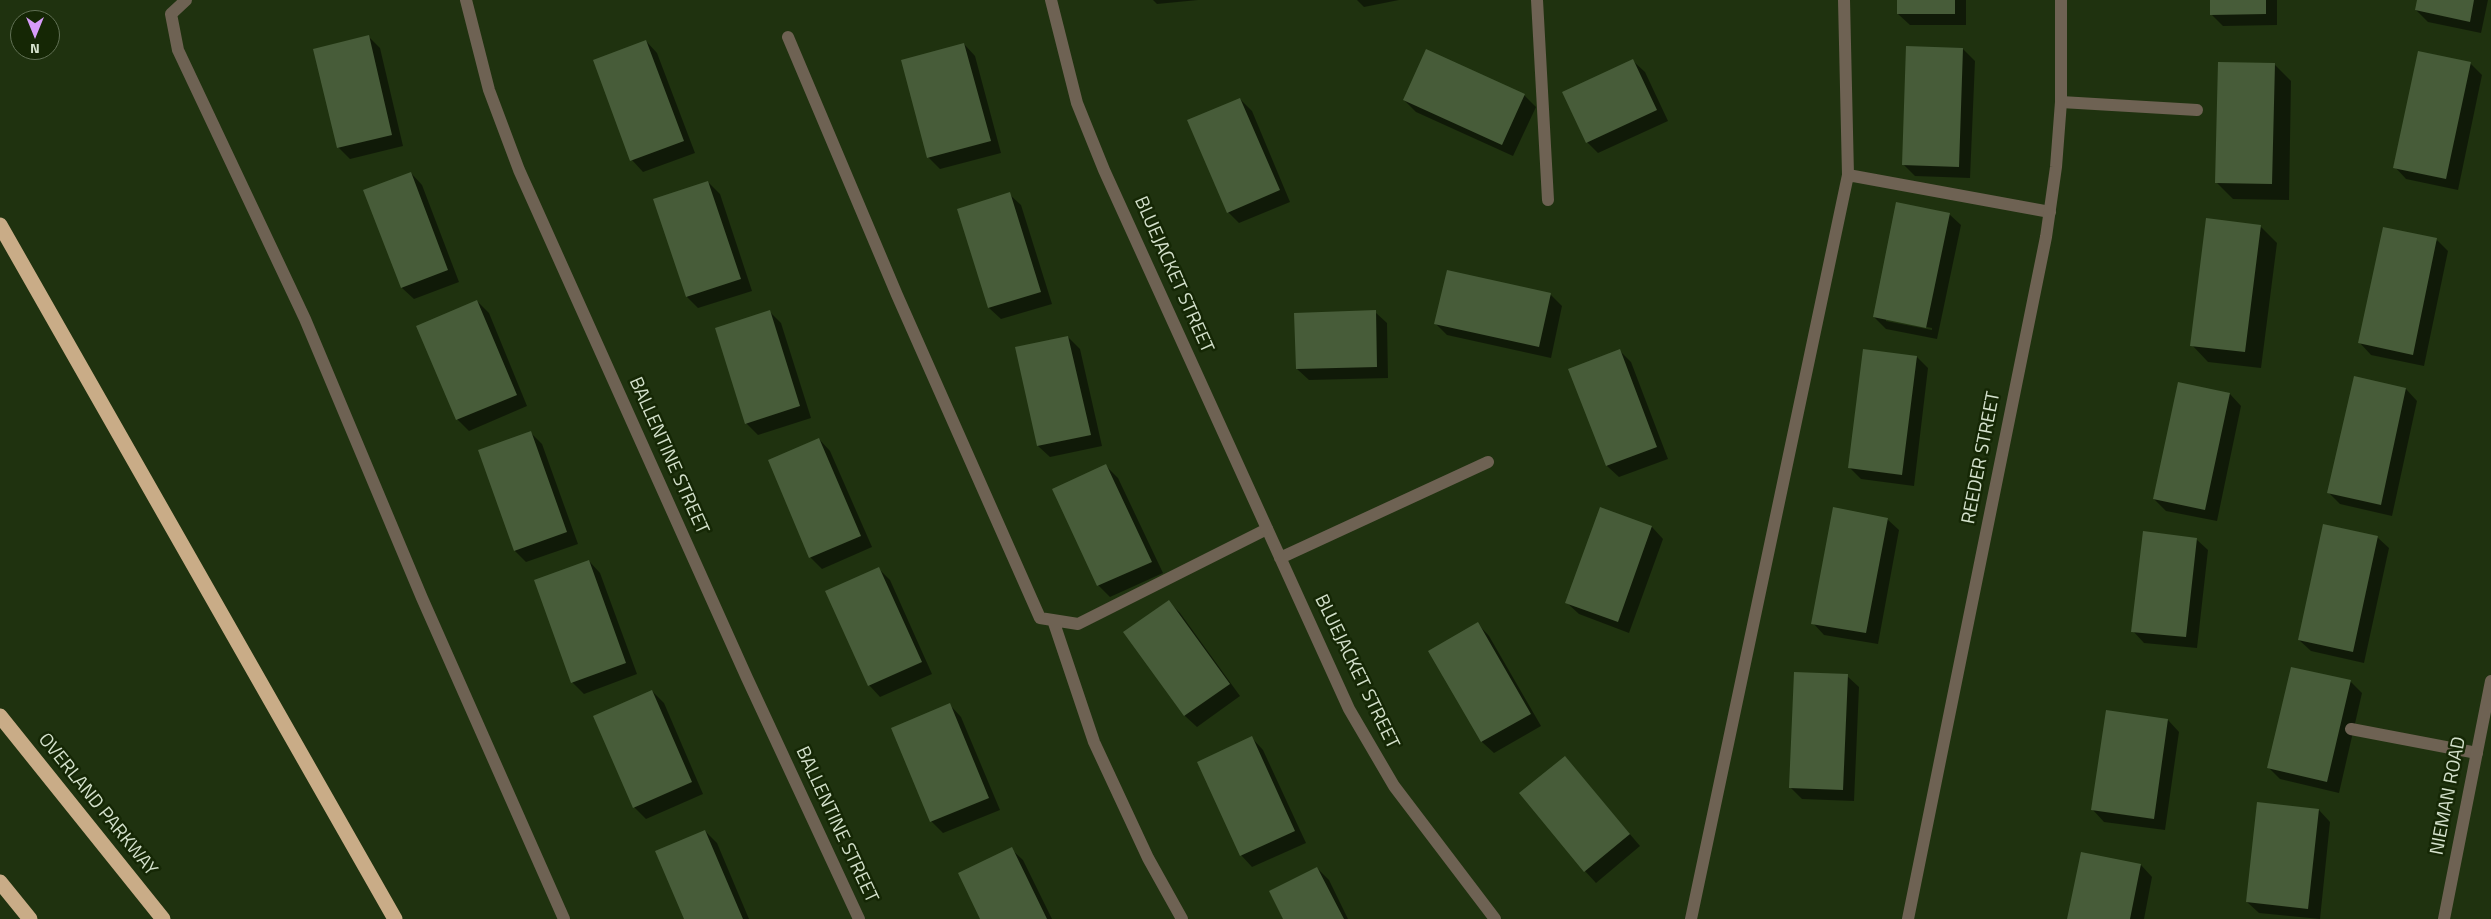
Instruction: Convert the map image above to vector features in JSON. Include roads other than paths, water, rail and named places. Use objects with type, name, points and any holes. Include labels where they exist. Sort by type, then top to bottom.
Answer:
[{"type":"highway","points":[[0,224],[395,919]]},
{"type":"highway","name":"OVERLAND PARKWAY","points":[[0,716],[163,919]]},
{"type":"highway","points":[[0,882],[30,919]]},
{"type":"street","points":[[186,0],[171,14],[178,50],[305,319],[422,598],[564,919]]},
{"type":"street","name":"BALLENTINE STREET","points":[[466,0],[489,90],[519,170],[747,678],[859,919]]},
{"type":"street","name":"BLUEJACKET STREET","points":[[1051,0],[1078,103],[1101,162],[1349,709],[1394,786],[1495,919]]},
{"type":"street","points":[[1537,0],[1548,200]]},
{"type":"street","points":[[1691,919],[1848,175],[1844,0]]},
{"type":"street","name":"REEDER STREET","points":[[1908,919],[2050,212],[2061,102],[2061,0]]},
{"type":"street","points":[[788,37],[901,304],[1040,618],[1078,624],[1267,529]]},
{"type":"street","points":[[2061,102],[2196,110]]},
{"type":"street","points":[[1848,175],[2050,212]]},
{"type":"street","points":[[1280,558],[1488,462]]},
{"type":"street","points":[[1053,620],[1094,742],[1148,858],[1182,919]]},
{"type":"street","name":"NIEMAN ROAD","points":[[2444,919],[2491,681]]},
{"type":"street","points":[[2351,729],[2477,753]]}]
